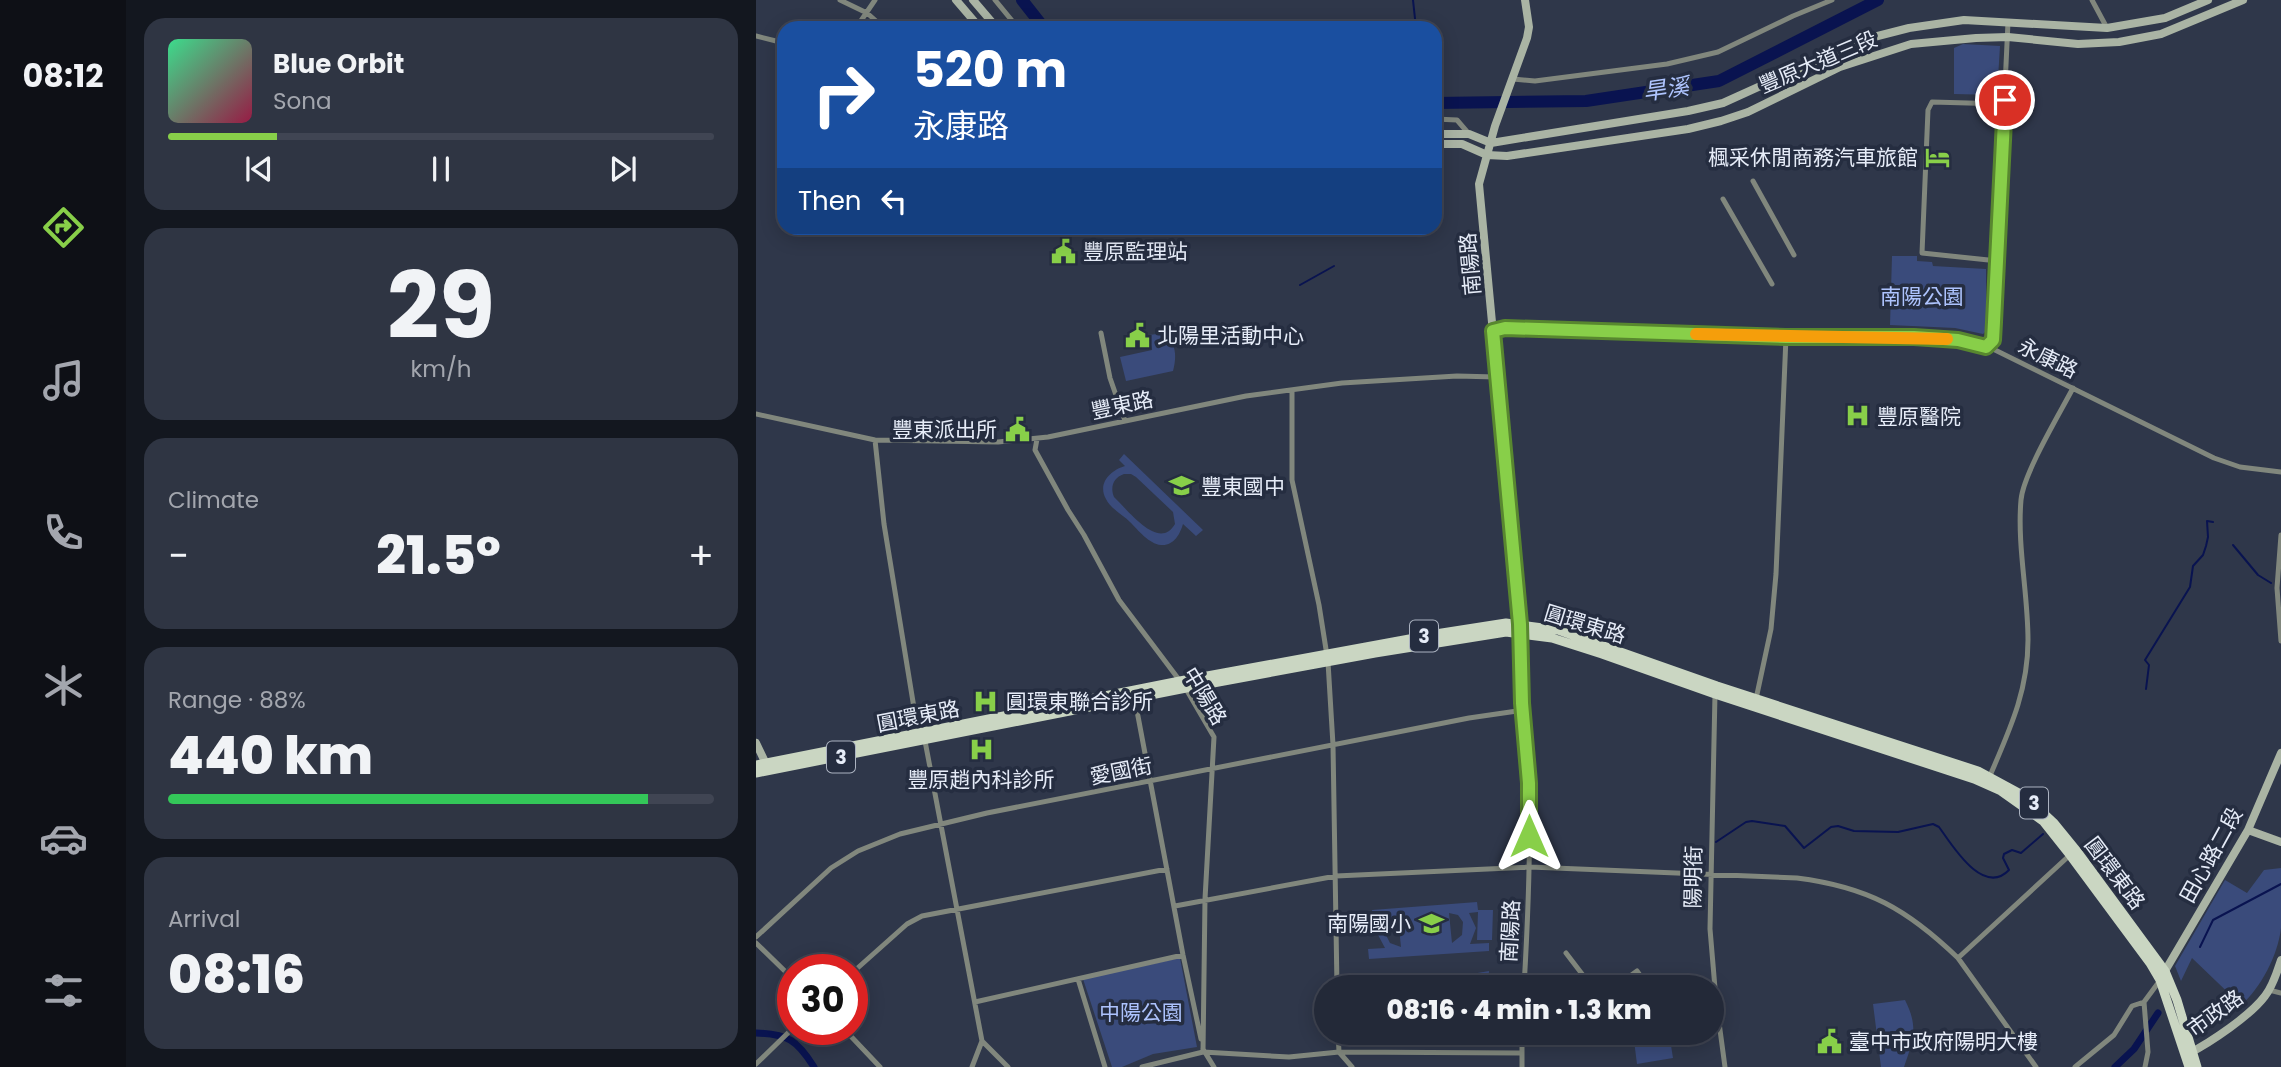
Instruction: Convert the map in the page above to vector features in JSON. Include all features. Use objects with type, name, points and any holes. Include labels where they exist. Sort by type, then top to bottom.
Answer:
[{"type":"main road","name":"圓環東路","points":[[756,773],[763,766],[1328,658],[1521,628],[1558,631],[1716,690],[1989,780],[2039,807],[2165,971],[2177,1000],[2189,1053],[2189,1067]]},
{"type":"main road","name":"圓環東路","points":[[2073,852],[2160,980],[2197,1067]]},
{"type":"street","points":[[840,0],[867,13],[876,21]]},
{"type":"street","points":[[861,21],[875,0]]},
{"type":"street","points":[[956,0],[974,21]]},
{"type":"street","points":[[973,0],[991,21]]},
{"type":"street","points":[[995,0],[1012,21]]},
{"type":"street","points":[[1525,0],[1529,27],[1512,81],[1535,81],[1667,64],[1718,52],[1832,0]]},
{"type":"street","points":[[2092,0],[2107,28]]},
{"type":"street","name":"豐原大道三段","points":[[1491,143],[1723,103],[1862,40],[1909,27],[1964,20],[2107,28],[2165,18],[2208,0]]},
{"type":"street","name":"豐原大道三段","points":[[1488,155],[1507,156],[1688,129],[1748,112],[1840,67],[1912,44],[2008,37],[2078,44],[2119,42],[2161,34],[2243,0]]},
{"type":"street","points":[[1986,347],[1993,340],[2008,22]]},
{"type":"street","points":[[756,36],[777,41]]},
{"type":"street","name":"南陽路","points":[[1512,81],[1495,127],[1479,184],[1521,628],[1529,783],[1530,867],[1525,975]]},
{"type":"street","points":[[1997,261],[1922,253],[1923,183],[1928,110],[1932,102],[2004,104]]},
{"type":"street","points":[[1442,120],[1457,120],[1469,134]]},
{"type":"street","points":[[1442,134],[1469,134],[1491,143]]},
{"type":"street","points":[[1442,144],[1462,144],[1488,155]]},
{"type":"street","points":[[1753,181],[1794,255]]},
{"type":"street","points":[[1723,199],[1772,284]]},
{"type":"street","name":"永康路","points":[[1493,331],[1505,328],[1958,340],[1986,347],[2214,458],[2240,467],[2281,472]]},
{"type":"street","points":[[1101,333],[1110,378],[1125,421]]},
{"type":"street","points":[[1755,703],[1771,629],[1776,574],[1786,337]]},
{"type":"street","name":"豐東路","points":[[756,414],[875,440],[998,442],[1037,439],[1246,396],[1342,383],[1457,376],[1496,377]]},
{"type":"street","points":[[1989,780],[2020,704],[2025,678],[2028,640],[2021,498],[2039,452],[2073,388]]},
{"type":"street","points":[[1292,391],[1292,480],[1328,658],[1333,746],[1337,975]]},
{"type":"street","name":"中陽路","points":[[1037,439],[1035,450],[1119,600],[1183,685],[1214,737],[1205,899],[1203,1052]]},
{"type":"street","points":[[875,440],[884,524],[910,684],[924,736],[982,1041],[972,1067]]},
{"type":"street","points":[[2281,535],[2277,588],[2281,641]]},
{"type":"street","name":"陽明街","points":[[1716,690],[1710,874],[1711,941],[1725,1067]]},
{"type":"street","points":[[1134,695],[1203,1052],[1214,1067]]},
{"type":"street","name":"愛國街","points":[[756,937],[823,875],[844,860],[880,841],[940,823],[1469,718],[1524,710]]},
{"type":"street","points":[[756,743],[763,766]]},
{"type":"street","name":"田心路二段","points":[[2165,971],[2248,830],[2281,753]]},
{"type":"street","points":[[2248,830],[2281,842]]},
{"type":"street","points":[[1958,958],[2073,852]]},
{"type":"street","points":[[1175,906],[1336,876],[1530,867],[1710,874],[1824,882],[1877,897],[1913,918],[1958,958],[2036,1067]]},
{"type":"street","points":[[868,959],[907,924],[922,916],[1167,869]]},
{"type":"street","points":[[756,943],[777,963]]},
{"type":"street","points":[[1566,953],[1583,975]]},
{"type":"street","points":[[975,1002],[1183,955]]},
{"type":"street","name":"市政路","points":[[2189,1053],[2238,1021],[2260,1001],[2269,990],[2281,960]]},
{"type":"street","points":[[2075,1067],[2114,1035],[2132,1006],[2144,1002],[2165,971]]},
{"type":"street","points":[[1078,979],[1105,1067]]},
{"type":"street","points":[[2269,990],[2281,993]]},
{"type":"street","points":[[2144,1002],[2148,1052],[2145,1067]]},
{"type":"street","points":[[982,1041],[1008,1067]]},
{"type":"street","points":[[756,1064],[777,1044]]},
{"type":"street","points":[[859,1045],[880,1067]]},
{"type":"street","points":[[1339,1045],[1339,1052],[1352,1067]]},
{"type":"street","points":[[1521,1045],[1522,1067]]},
{"type":"street","points":[[1142,1067],[1203,1052],[1289,1057],[1339,1052],[1521,1053]]},
{"type":"green space","points":[[1963,44],[2000,46],[1997,95],[1954,94],[1954,48]]},
{"type":"green space","name":"南陽公園","points":[[1892,256],[1917,256],[1917,261],[1932,262],[1933,266],[1986,269],[1986,331],[1983,334],[1955,328],[1890,325]]},
{"type":"green space","points":[[1165,333],[1175,350],[1173,371],[1126,381],[1120,357],[1152,350],[1149,335]]},
{"type":"green space","points":[[1124,454],[1203,530],[1196,536],[1183,524],[1176,539],[1166,545],[1152,542],[1144,536],[1110,505],[1104,493],[1107,478],[1125,466],[1119,460]],"holes":[[[1124,474],[1131,474],[1173,512],[1175,524],[1168,531],[1161,533],[1144,526],[1114,497],[1112,490],[1115,480]]]},
{"type":"green space","points":[[2281,868],[2279,938],[2267,970],[2248,998],[2241,1005],[2192,958],[2181,981],[2175,966],[2225,880],[2247,893],[2264,870]]},
{"type":"green space","points":[[1477,902],[1478,910],[1493,910],[1492,940],[1477,940],[1478,912],[1469,913],[1476,928],[1470,944],[1489,943],[1489,951],[1369,959],[1368,949],[1385,948],[1377,933],[1379,924],[1384,919],[1373,919],[1372,910]],"holes":[[[1449,913],[1458,915],[1463,922],[1462,935],[1452,943]],[[1398,918],[1401,947],[1390,943],[1385,933],[1389,923]]]},
{"type":"green space","name":"中陽公園","points":[[1180,958],[1197,1047],[1153,1054],[1122,1067],[1112,1067],[1083,979]]},
{"type":"green space","points":[[1489,971],[1489,975],[1466,975]]},
{"type":"green space","points":[[1905,1000],[1912,1017],[1913,1032],[1904,1067],[1881,1067],[1873,1004]]},
{"type":"green space","points":[[1635,1045],[1671,1045],[1673,1058],[1637,1064]]},
{"type":"waterway","name":"旱溪","points":[[1022,0],[1038,21]]},
{"type":"waterway","points":[[1413,0],[1415,21]]},
{"type":"waterway","name":"旱溪","points":[[1442,103],[1586,101],[1719,81],[1878,0]]},
{"type":"waterway","points":[[1300,285],[1334,266]]},
{"type":"waterway","points":[[2146,689],[2149,665],[2145,660],[2190,587],[2193,566],[2203,555],[2206,546],[2207,521],[2213,522]]},
{"type":"waterway","points":[[2233,545],[2258,575],[2271,583]]},
{"type":"waterway","points":[[1716,842],[1746,822],[1752,821],[1785,826],[1804,848],[1831,827],[1838,826],[1854,831],[1898,832],[1933,824],[1939,827],[1969,865],[1979,873],[1999,877],[2009,870],[2003,858],[2004,854],[2012,850],[2021,853],[2043,834]]},
{"type":"waterway","points":[[2200,947],[2213,920],[2281,884]]},
{"type":"waterway","points":[[2115,1067],[2134,1049],[2158,1013]]},
{"type":"waterway","points":[[756,1033],[791,1040],[814,1067]]},
{"type":"slow traffic","points":[[1696,334],[1947,339]]},
{"type":"place","name":"楓采休閒商務汽車旅館","points":[[1938,157]]},
{"type":"place","name":"豐原監理站","points":[[1063,251]]},
{"type":"place","name":"北陽里活動中心","points":[[1137,335]]},
{"type":"place","name":"豐原醫院","points":[[1857,416]]},
{"type":"place","name":"豐東派出所","points":[[1017,429]]},
{"type":"place","name":"豐東國中","points":[[1181,486]]},
{"type":"place","name":"圓環東聯合診所","points":[[986,701]]},
{"type":"place","name":"豐原趙內科診所","points":[[981,750]]},
{"type":"place","name":"南陽國小","points":[[1431,923]]},
{"type":"place","name":"臺中市政府陽明大樓","points":[[1829,1041]]},
{"type":"route","points":[[1529,836],[1529,783],[1522,703],[1520,624],[1493,331],[1505,328],[1786,337],[1914,337],[1958,340],[1986,347],[1993,340],[2005,100]]}]
